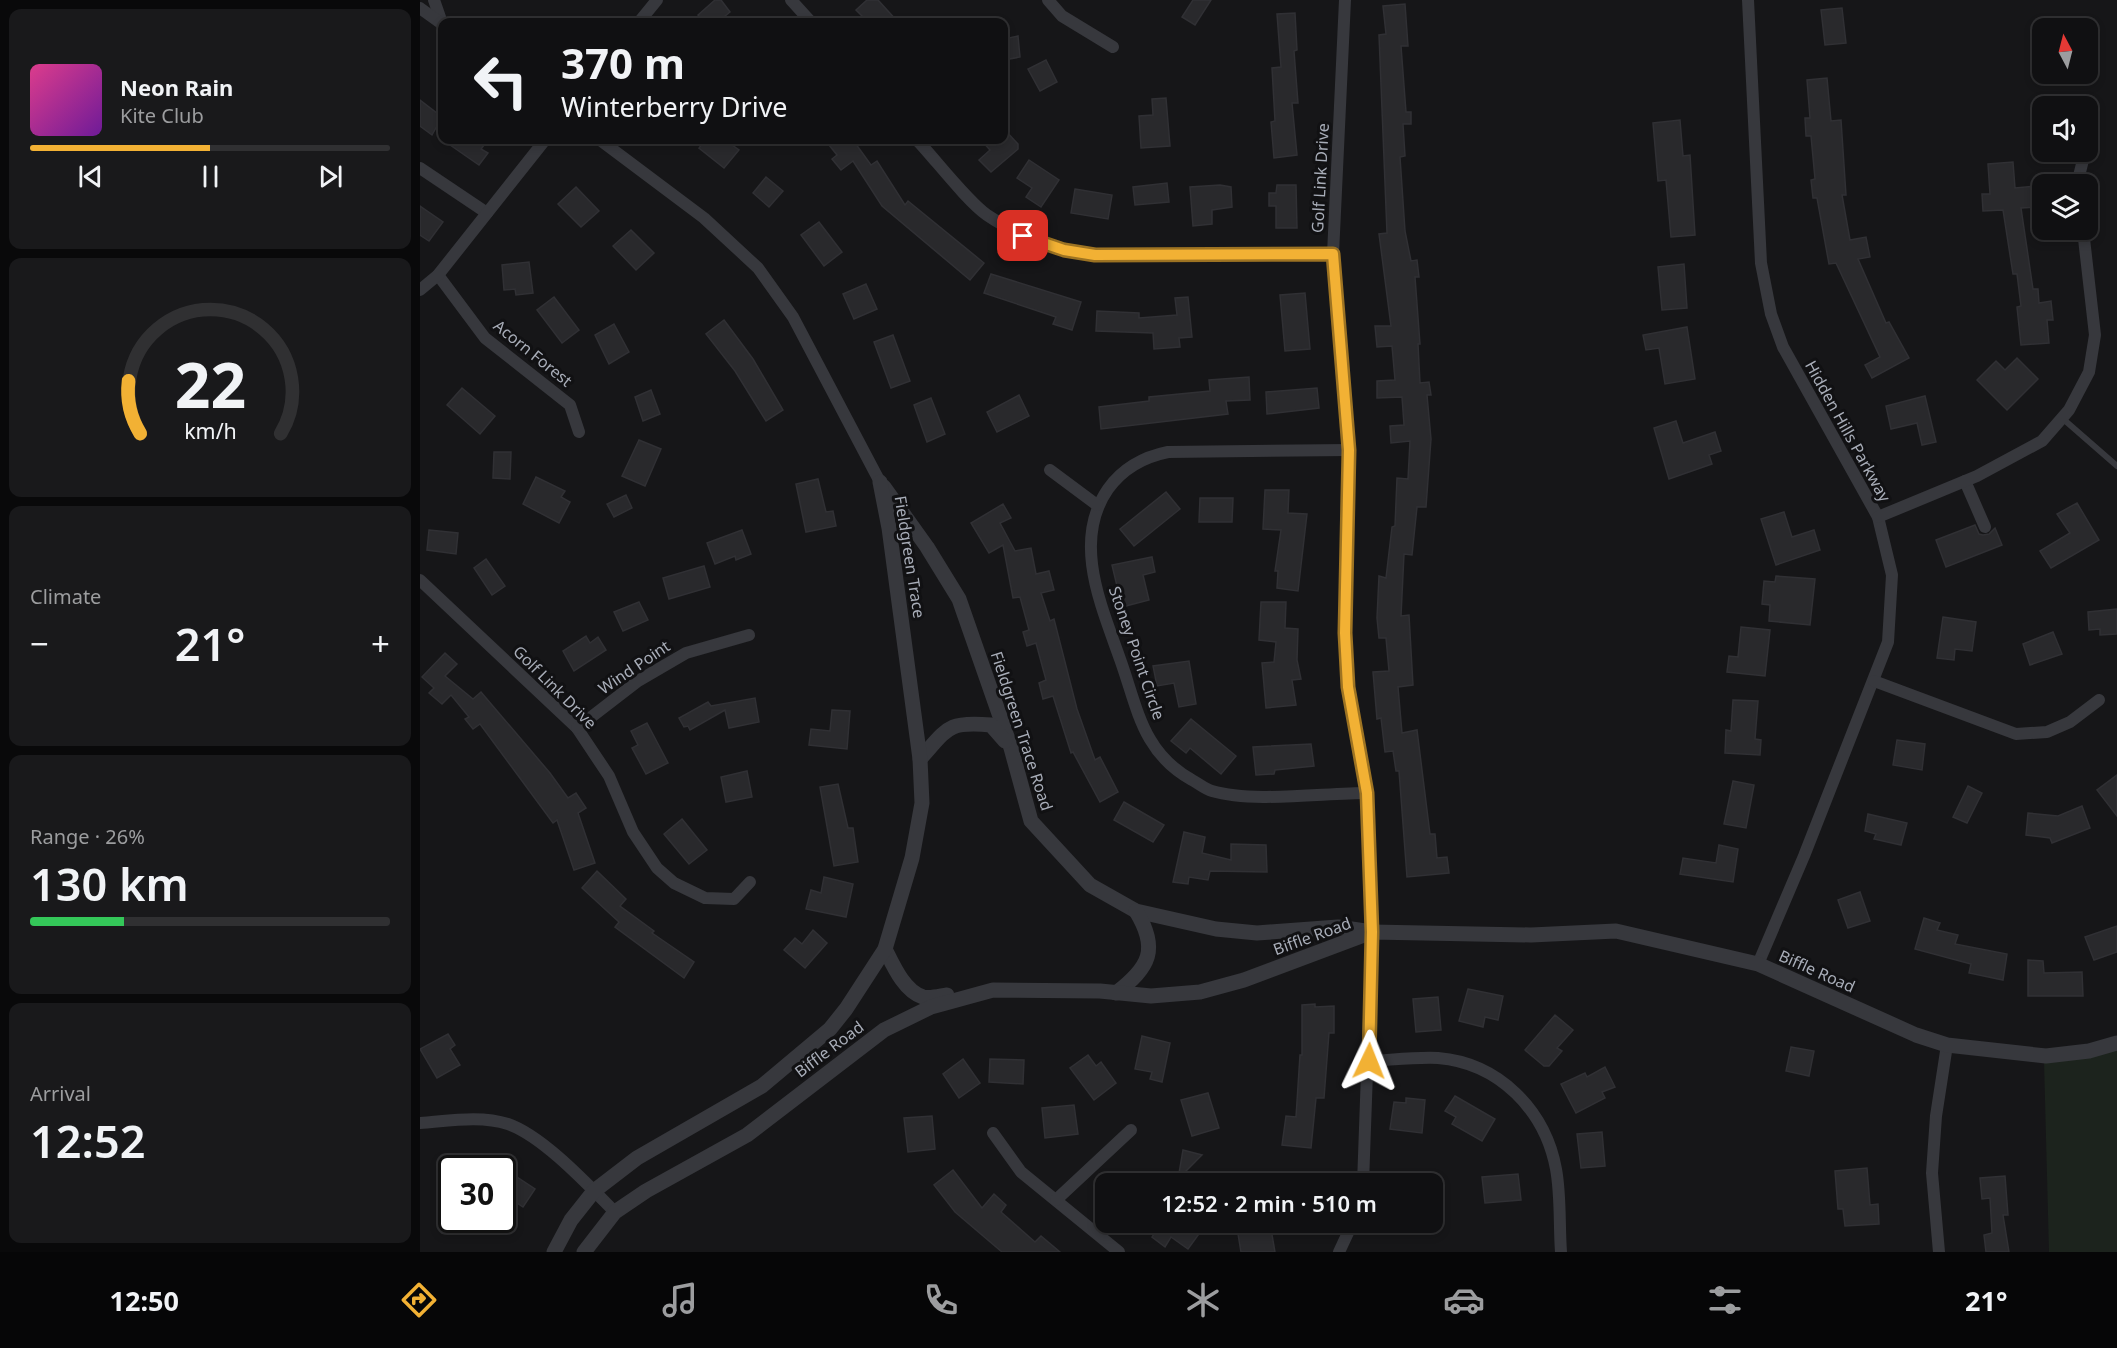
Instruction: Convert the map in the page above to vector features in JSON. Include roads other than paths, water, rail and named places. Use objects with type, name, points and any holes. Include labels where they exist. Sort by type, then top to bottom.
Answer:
[{"type":"street","points":[[434,0],[440,18]]},
{"type":"street","points":[[642,18],[657,0]]},
{"type":"street","points":[[790,0],[807,18]]},
{"type":"street","points":[[1048,0],[1062,16],[1113,47]]},
{"type":"street","name":"Golf Link Drive","points":[[1345,0],[1333,254],[1349,450],[1345,633],[1348,687],[1367,793],[1372,932],[1364,1173]]},
{"type":"street","name":"Hidden Hills Parkway","points":[[1748,0],[1761,263],[1771,314],[1783,347],[1878,517],[1892,575],[1892,610],[1888,642],[1804,856],[1758,964]]},
{"type":"street","points":[[420,8],[438,20]]},
{"type":"street","points":[[420,290],[438,275],[542,144]]},
{"type":"street","name":"Fieldgreen Trace","points":[[605,144],[704,218],[758,268],[793,317],[880,482],[889,528],[920,759],[922,803],[912,858],[885,949],[846,1010],[830,1029],[803,1052]]},
{"type":"street","points":[[921,144],[985,214],[1023,236],[1064,250],[1095,255],[1333,254]]},
{"type":"street","points":[[420,168],[487,213]]},
{"type":"street","points":[[1878,517],[1965,481],[2042,441],[2069,410],[2089,372],[2095,334],[2084,240]]},
{"type":"street","name":"Acorn Forest","points":[[438,275],[485,338],[570,405],[579,432]]},
{"type":"street","name":"Stoney Point Circle","points":[[1349,450],[1168,452],[1147,457],[1118,474],[1097,505],[1089,541],[1098,598],[1150,744],[1173,769],[1211,791],[1254,797],[1367,793]]},
{"type":"street","points":[[1050,470],[1097,505]]},
{"type":"street","points":[[1965,481],[1985,527]]},
{"type":"street","name":"Fieldgreen Trace Road","points":[[880,482],[927,547],[959,599],[1011,748],[1031,821],[1090,885],[1136,911],[1216,930],[1257,933],[1338,927],[1372,932]]},
{"type":"street","name":"Golf Link Drive","points":[[420,580],[577,728],[609,776],[633,832],[657,868],[674,883],[705,898],[734,898],[750,882]]},
{"type":"street","name":"Wind Point","points":[[577,728],[638,681],[686,653],[749,634]]},
{"type":"street","points":[[1874,681],[2016,734],[2047,732],[2070,722],[2098,700]]},
{"type":"street","points":[[920,759],[950,726],[966,723],[992,725],[1011,748]]},
{"type":"street","points":[[1116,993],[1140,973],[1148,958],[1149,943],[1136,911]]},
{"type":"street","name":"Biffle Road","points":[[584,1252],[615,1212],[646,1191],[747,1135],[884,1030],[932,1007],[993,990],[1151,996],[1200,992],[1244,981],[1372,932],[1531,935],[1616,931],[1758,964],[1916,1035],[1947,1045],[2046,1056],[2089,1051],[2117,1043]]},
{"type":"street","points":[[885,949],[894,969],[913,992],[925,998],[993,990]]},
{"type":"street","points":[[1939,1252],[1932,1173],[1936,1116],[1947,1045]]},
{"type":"street","name":"Biffle Road","points":[[554,1252],[571,1220],[594,1191],[637,1158],[762,1086],[803,1052]]},
{"type":"street","points":[[1369,1061],[1438,1058],[1474,1067],[1503,1082],[1520,1096],[1545,1131],[1556,1170],[1561,1252]]},
{"type":"street","points":[[420,1122],[480,1119],[508,1124],[533,1137],[615,1212]]},
{"type":"street","points":[[1056,1200],[1131,1130]]},
{"type":"street","points":[[993,1133],[1021,1172],[1119,1252]]},
{"type":"street","points":[[1339,1252],[1348,1233]]},
{"type":"lane","points":[[2062,418],[2117,466]]}]
